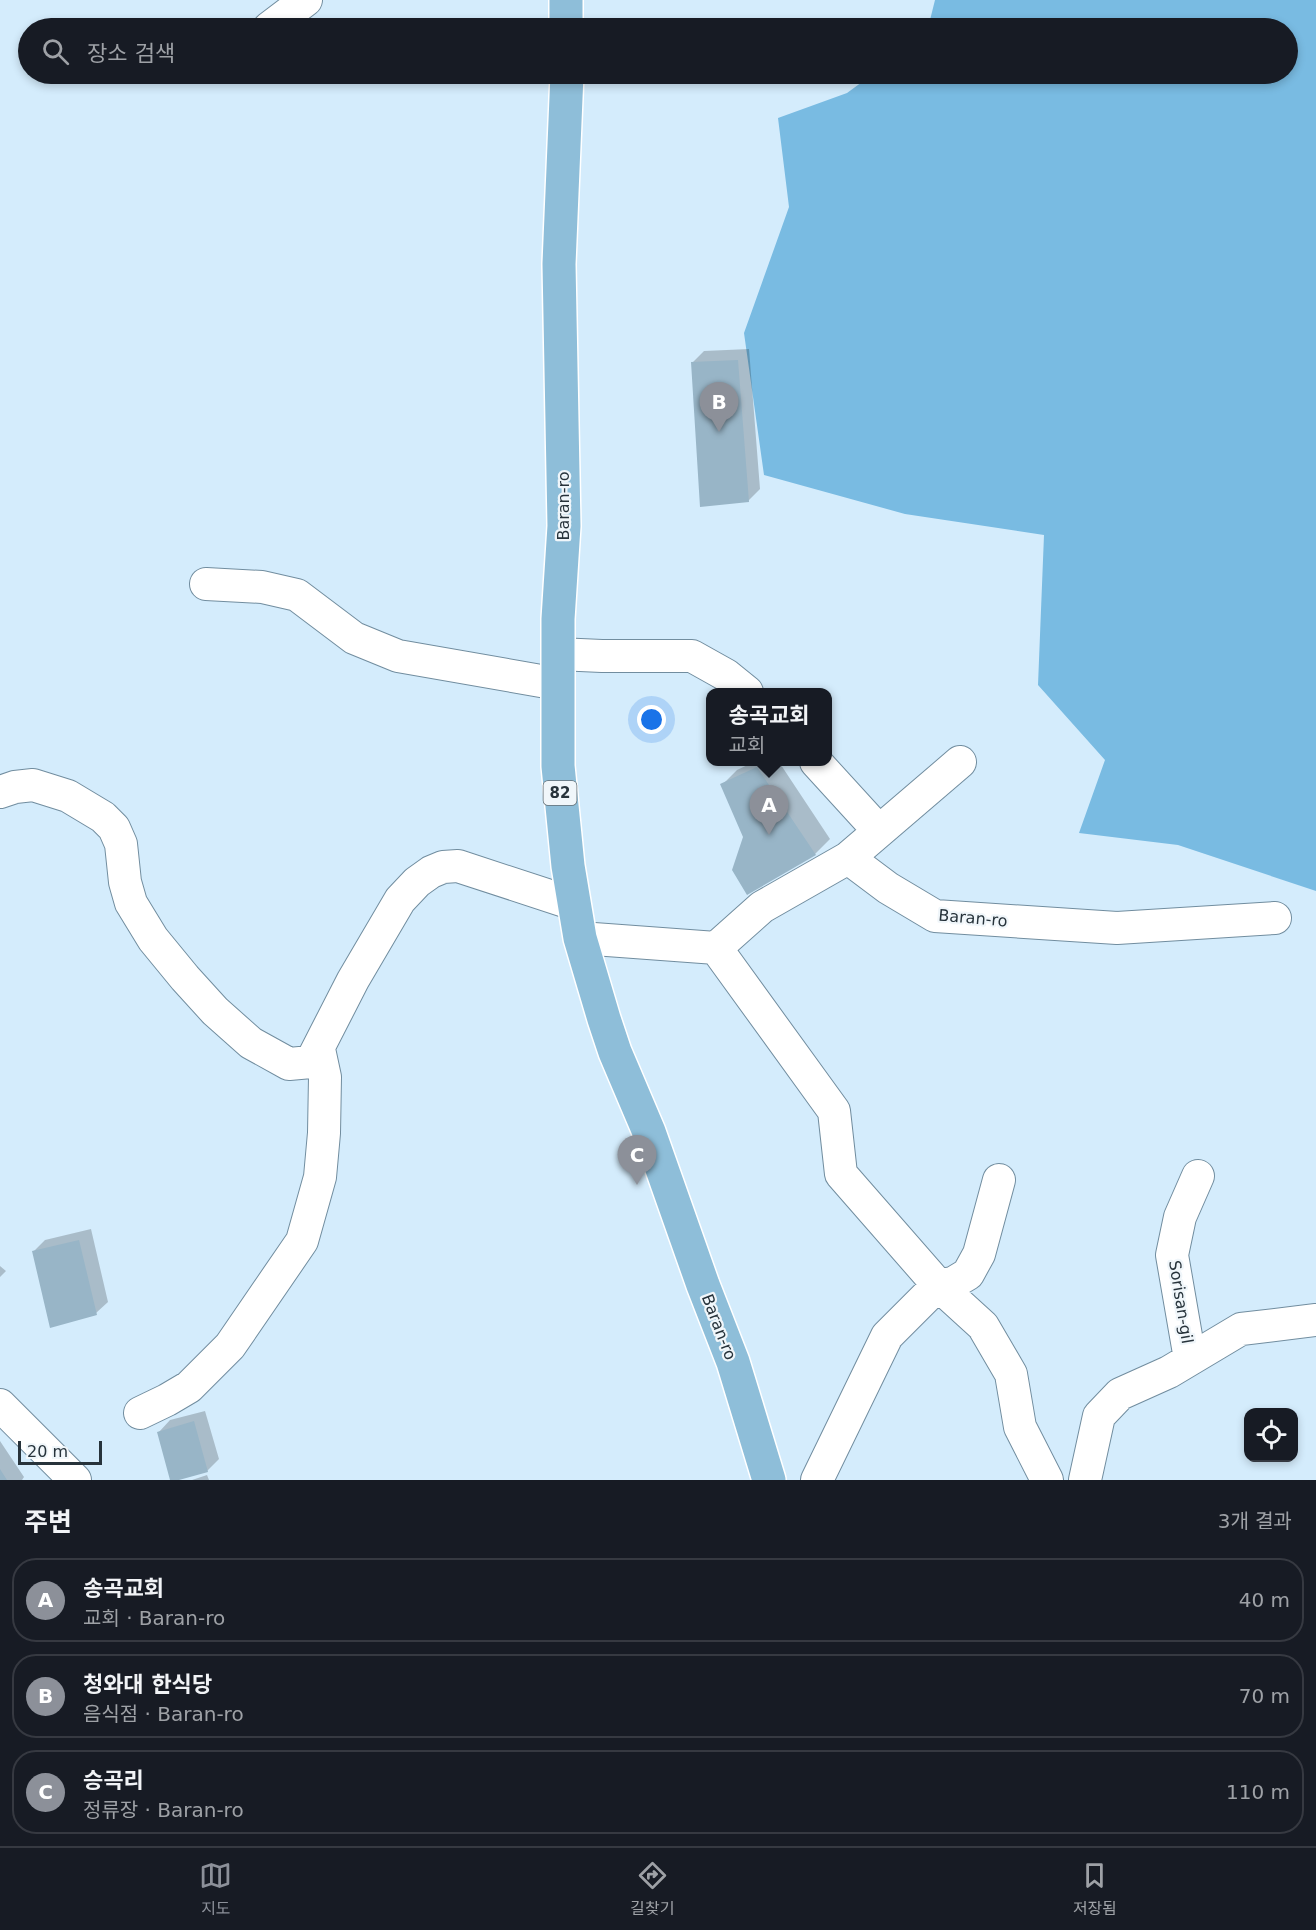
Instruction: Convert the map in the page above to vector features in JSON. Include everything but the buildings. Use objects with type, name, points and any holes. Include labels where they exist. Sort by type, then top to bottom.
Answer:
[{"type":"main road","points":[[566,0],[566,18]]},
{"type":"main road","name":"Baran-ro","points":[[567,84],[559,264],[564,526],[558,669],[558,766],[565,846],[580,938],[615,1052],[649,1132],[733,1362],[769,1480]]},
{"type":"lane","points":[[282,18],[306,0]]},
{"type":"lane","points":[[206,584],[262,587],[297,595],[354,638],[398,656],[558,669],[602,656],[692,656],[726,675],[741,688]]},
{"type":"lane","points":[[580,938],[716,948],[762,907],[848,858],[960,762]]},
{"type":"lane","points":[[820,766],[879,831]]},
{"type":"lane","points":[[5,787],[33,785],[68,796],[103,817],[114,828],[121,844],[125,882],[132,903],[153,939],[215,1011],[251,1043],[289,1064],[311,1062],[353,980],[400,900],[417,882],[431,872],[443,867],[458,866],[574,904]]},
{"type":"lane","name":"Baran-ro","points":[[848,858],[888,888],[934,916],[1118,928],[1275,918]]},
{"type":"lane","points":[[716,948],[834,1111],[841,1174],[938,1285],[983,1326],[1011,1374],[1020,1427],[1047,1480]]},
{"type":"lane","points":[[140,1413],[189,1387],[230,1346],[302,1241],[320,1177],[324,1133],[325,1077],[319,1049]]},
{"type":"lane","name":"Sorisan-gil","points":[[1190,1359],[1172,1255],[1180,1217],[1198,1176]]},
{"type":"lane","points":[[817,1480],[887,1336],[938,1285],[953,1283],[968,1274],[979,1254],[999,1180]]},
{"type":"lane","name":"Sorisan-gil","points":[[1085,1480],[1099,1416],[1120,1394],[1169,1372],[1241,1329],[1316,1320]]},
{"type":"lane","points":[[0,1405],[75,1480]]},
{"type":"shaded area","points":[[935,0],[1316,0],[1316,891],[1178,845],[1079,833],[1105,760],[1038,685],[1044,535],[905,514],[764,475],[744,333],[789,207],[778,118],[847,93],[859,84],[1298,84],[1298,18],[930,18]]},
{"type":"place","name":"청와대 한식당","points":[[719,432]]},
{"type":"place","name":"송곡교회","points":[[769,835]]},
{"type":"place","name":"승곡리","points":[[637,1185]]}]
